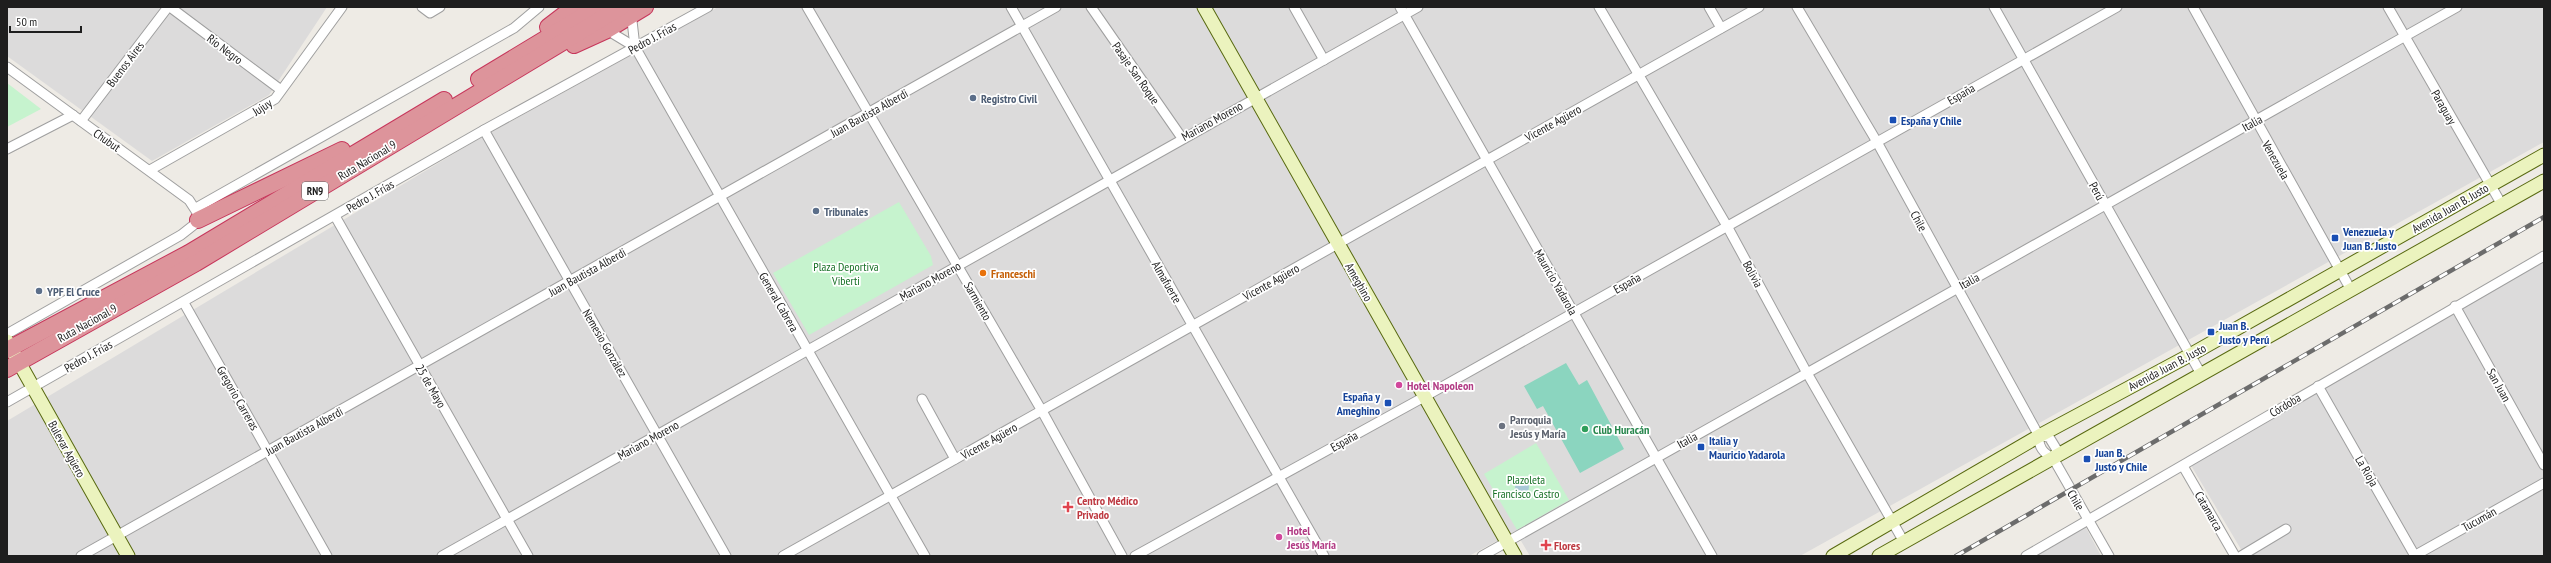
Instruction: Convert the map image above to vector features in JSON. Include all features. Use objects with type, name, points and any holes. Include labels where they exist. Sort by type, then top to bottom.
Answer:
[{"type":"highway","points":[[500,66],[574,7]]},
{"type":"highway","name":"Ruta Nacional 9","points":[[8,343],[189,253],[598,7]]},
{"type":"highway","points":[[524,65],[607,30],[627,10],[645,7]]},
{"type":"highway","name":"Ruta Nacional 9","points":[[13,366],[196,263],[524,65],[627,10]]},
{"type":"highway","points":[[197,214],[416,117]]},
{"type":"main road","name":"Ameghino","points":[[1204,7],[1515,556]]},
{"type":"main road","name":"Avenida Juan B. Justo","points":[[1833,556],[2039,436],[2190,355],[2544,155]]},
{"type":"main road","name":"Avenida Juan B. Justo","points":[[1879,556],[2544,181]]},
{"type":"main road","name":"Bulevar Agüero","points":[[8,343],[13,366],[32,388],[128,556]]},
{"type":"street","name":"Río Negro","points":[[169,7],[281,90]]},
{"type":"street","name":"Buenos Aires","points":[[81,121],[169,7]]},
{"type":"street","name":"Jujuy","points":[[150,170],[275,99],[342,7]]},
{"type":"street","points":[[422,7],[430,13],[440,7]]},
{"type":"street","points":[[8,343],[181,235],[197,214],[514,28],[539,7]]},
{"type":"street","name":"Pedro J. Frías","points":[[7,402],[184,303],[484,130],[708,7]]},
{"type":"street","name":"Sarmiento","points":[[807,7],[1042,412],[1122,556]]},
{"type":"street","name":"Almafuerte","points":[[1011,7],[1324,556]]},
{"type":"street","name":"Juan Bautista Alberdi","points":[[81,556],[1056,7]]},
{"type":"street","name":"Pasaje San Roque","points":[[1091,7],[1182,138]]},
{"type":"street","points":[[1294,7],[1324,60]]},
{"type":"street","name":"Mariano Moreno","points":[[442,556],[958,266],[1182,138],[1324,60],[1403,11],[1418,7]]},
{"type":"street","name":"Bolivia","points":[[1599,7],[1727,226],[1807,373],[1904,542]]},
{"type":"street","points":[[1709,7],[1721,28]]},
{"type":"street","name":"Vicente Agüero","points":[[783,556],[1042,412],[1759,7]]},
{"type":"street","name":"Chile","points":[[1797,7],[1877,142],[1956,289],[2039,436],[2039,443],[2045,454],[2053,458],[2109,556]]},
{"type":"street","name":"Perú","points":[[1994,7],[2201,374]]},
{"type":"street","name":"España","points":[[1135,556],[1279,478],[2117,7]]},
{"type":"street","name":"Venezuela","points":[[2193,7],[2254,121],[2351,290]]},
{"type":"street","name":"Paraguay","points":[[2388,7],[2489,186],[2502,205]]},
{"type":"street","name":"Italia","points":[[1482,556],[2457,7]]},
{"type":"street","points":[[627,10],[635,47]]},
{"type":"street","name":"Mauricio Yadarola","points":[[1403,11],[1712,556]]},
{"type":"street","points":[[607,30],[635,47]]},
{"type":"street","name":"General Cabrera","points":[[635,47],[889,496],[925,556]]},
{"type":"street","name":"Chubut","points":[[7,67],[150,170],[197,214]]},
{"type":"street","points":[[7,149],[73,115]]},
{"type":"street","name":"Nemesio González","points":[[484,130],[726,556]]},
{"type":"street","name":"25 de Mayo","points":[[335,216],[528,556]]},
{"type":"street","name":"Córdoba","points":[[2026,556],[2183,466],[2455,306],[2544,256]]},
{"type":"street","name":"Gregorio Carreras","points":[[184,303],[327,556]]},
{"type":"street","name":"San Juan","points":[[2455,306],[2544,465]]},
{"type":"street","name":"La Rioja","points":[[2318,386],[2414,556]]},
{"type":"street","points":[[922,399],[955,459]]},
{"type":"street","name":"Catamarca","points":[[2183,466],[2235,556]]},
{"type":"street","name":"Tucumán","points":[[2414,556],[2544,483]]},
{"type":"street","points":[[2241,556],[2286,529]]},
{"type":"shaded area","points":[[7,7],[327,7],[269,95],[152,161],[7,56]]},
{"type":"shaded area","points":[[718,7],[2544,7],[2544,142],[1800,556],[1530,556],[1515,531],[1469,556],[7,556],[7,421],[477,140]]},
{"type":"shaded area","points":[[2544,262],[2544,556],[2245,556],[2186,457]]},
{"type":"shaded area","points":[[2085,526],[2101,556],[2034,556]]},
{"type":"green space","points":[[7,83],[41,109],[7,127]]},
{"type":"green space","name":"Plaza Deportiva Viberti","points":[[899,202],[931,256],[933,265],[809,335],[773,273]]},
{"type":"green space","name":"Club Huracán","points":[[1566,363],[1579,385],[1587,380],[1624,449],[1580,473],[1543,406],[1537,409],[1524,386]]},
{"type":"green space","name":"Plazoleta Francisco Castro","points":[[1536,443],[1569,500],[1517,530],[1484,474]]},
{"type":"water","points":[[1522,480],[1527,482],[1529,487],[1527,492],[1522,494],[1517,492],[1515,487],[1517,482]]},
{"type":"railway","points":[[1956,556],[2544,217]]},
{"type":"place","name":"Registro Civil","points":[[973,98]]},
{"type":"place","name":"España y Chile","points":[[1893,120]]},
{"type":"place","name":"Tribunales","points":[[816,211]]},
{"type":"place","name":"Venezuela y Juan B. Justo","points":[[2335,238]]},
{"type":"place","name":"Franceschi","points":[[983,273]]},
{"type":"place","name":"YPF El Cruce","points":[[39,291]]},
{"type":"place","name":"Juan B. Justo y Perú","points":[[2211,332]]},
{"type":"place","name":"Hotel Napoleon","points":[[1399,385]]},
{"type":"place","name":"España y Ameghino","points":[[1388,403]]},
{"type":"place","name":"Parroquia Jesús y María","points":[[1502,426]]},
{"type":"place","name":"Club Huracán","points":[[1585,429]]},
{"type":"place","name":"Italia y Mauricio Yadarola","points":[[1701,447]]},
{"type":"place","name":"Juan B. Justo y Chile","points":[[2087,459]]},
{"type":"place","name":"Centro Médico Privado","points":[[1068,507]]},
{"type":"place","name":"Hotel Jesús María","points":[[1279,537]]},
{"type":"place","name":"Flores","points":[[1546,545]]}]
